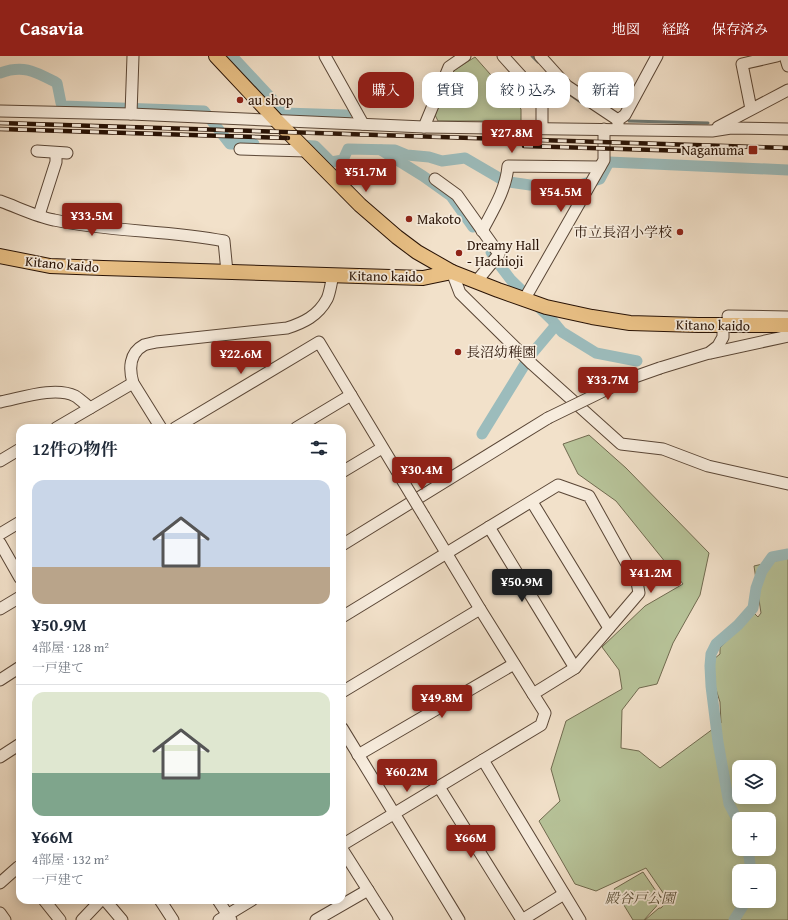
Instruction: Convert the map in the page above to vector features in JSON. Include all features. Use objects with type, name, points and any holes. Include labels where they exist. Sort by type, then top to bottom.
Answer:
[{"type":"main road","points":[[216,56],[276,120],[360,204],[397,237],[417,252],[452,272]]},
{"type":"main road","name":"Kitano kaido","points":[[0,256],[50,266],[423,278],[452,272],[524,300],[571,313],[624,323],[725,321],[788,325]]},
{"type":"street","points":[[131,114],[133,56]]},
{"type":"street","points":[[324,56],[363,124]]},
{"type":"street","points":[[424,127],[449,67],[465,56]]},
{"type":"street","points":[[503,56],[542,99],[542,128]]},
{"type":"street","points":[[540,56],[567,86],[618,125]]},
{"type":"street","points":[[618,125],[626,115],[657,56]]},
{"type":"street","points":[[751,109],[742,64],[777,56]]},
{"type":"street","points":[[785,56],[788,66]]},
{"type":"street","points":[[712,130],[788,90]]},
{"type":"street","points":[[0,111],[131,114],[424,127],[604,129],[618,125],[712,130],[731,128],[788,130]]},
{"type":"street","points":[[524,300],[604,160],[604,129]]},
{"type":"street","points":[[240,149],[307,151]]},
{"type":"street","points":[[36,151],[62,153],[56,162],[40,215]]},
{"type":"street","points":[[482,231],[502,192],[507,176],[508,166],[600,167]]},
{"type":"street","points":[[435,179],[457,195],[499,254],[476,282]]},
{"type":"street","points":[[0,201],[52,220],[224,241],[227,272]]},
{"type":"street","points":[[452,272],[460,293],[532,364],[621,444],[663,449],[708,466],[788,484]]},
{"type":"street","points":[[159,424],[133,383],[130,367],[133,355],[143,346],[156,342],[287,328],[303,323],[316,313],[327,299],[333,275]]},
{"type":"street","points":[[709,353],[718,346],[723,337],[725,321],[788,317]]},
{"type":"street","points":[[346,542],[548,418],[626,380],[709,353],[788,336]]},
{"type":"street","points":[[182,424],[319,342],[480,609],[545,713],[541,725],[346,843]]},
{"type":"street","points":[[63,424],[133,383]]},
{"type":"street","points":[[0,402],[50,392],[64,392],[75,396],[90,408]]},
{"type":"street","points":[[303,424],[351,395]]},
{"type":"street","points":[[346,470],[382,448]]},
{"type":"street","points":[[0,461],[16,451]]},
{"type":"street","points":[[346,615],[558,485],[588,496],[637,582],[639,593],[575,668],[533,694]]},
{"type":"street","points":[[532,502],[609,628]]},
{"type":"street","points":[[0,534],[16,524]]},
{"type":"street","points":[[489,527],[575,668]]},
{"type":"street","points":[[0,543],[16,571]]},
{"type":"street","points":[[0,608],[16,599]]},
{"type":"street","points":[[346,690],[480,609]]},
{"type":"street","points":[[358,755],[514,664]]},
{"type":"street","points":[[0,680],[16,670]]},
{"type":"street","points":[[346,735],[459,920]]},
{"type":"street","points":[[0,756],[16,746]]},
{"type":"street","points":[[483,760],[580,920]]},
{"type":"street","points":[[439,787],[522,920],[564,894]]},
{"type":"street","points":[[346,855],[387,920]]},
{"type":"street","points":[[0,883],[16,870]]},
{"type":"street","points":[[346,903],[368,890]]},
{"type":"street","points":[[47,904],[60,920]]},
{"type":"street","points":[[82,920],[97,904]]},
{"type":"street","points":[[108,904],[122,920]]},
{"type":"street","points":[[163,904],[173,920]]},
{"type":"street","points":[[220,904],[226,918],[246,904]]},
{"type":"street","points":[[316,920],[344,904]]},
{"type":"street","points":[[0,913],[5,920]]},
{"type":"green space","points":[[475,57],[488,72],[486,72],[486,108],[520,108],[521,121],[438,121],[435,115],[438,108],[478,108],[478,72],[453,71]]},
{"type":"green space","points":[[589,435],[626,468],[709,553],[700,595],[673,643],[657,684],[639,688],[622,710],[621,748],[639,751],[660,768],[721,723],[720,702],[708,664],[720,654],[720,648],[754,613],[758,617],[761,613],[754,566],[788,558],[788,920],[645,920],[661,908],[668,900],[646,868],[596,891],[575,884],[539,821],[560,801],[551,769],[566,721],[622,689],[619,670],[602,647],[645,606],[683,584],[616,501],[578,474],[563,444]]},
{"type":"green space","name":"殿谷戸公園","points":[[643,872],[662,900],[644,920],[633,920],[614,889]]},
{"type":"waterway","points":[[232,56],[285,113],[346,115]]},
{"type":"waterway","points":[[532,56],[538,62]]},
{"type":"waterway","points":[[0,73],[8,70],[23,69],[30,70],[50,79],[57,83],[63,106],[204,111],[230,144],[254,144]]},
{"type":"waterway","points":[[570,94],[578,100]]},
{"type":"waterway","points":[[629,121],[708,123]]},
{"type":"waterway","points":[[297,145],[315,146],[331,162],[343,160],[348,149],[395,150],[407,155],[429,157],[442,161],[465,158],[501,179],[509,182],[530,185],[580,185],[600,179],[609,162],[788,170]]},
{"type":"waterway","points":[[381,150],[423,176],[451,196],[473,227]]},
{"type":"waterway","points":[[491,252],[511,280],[551,319],[562,332],[596,353],[637,361]]},
{"type":"waterway","points":[[482,434],[530,356],[556,325]]},
{"type":"waterway","points":[[733,812],[729,804],[718,742],[711,686],[711,654],[716,644],[738,625],[753,608],[756,588],[762,571],[772,557],[788,554]]},
{"type":"waterway","points":[[749,856],[750,864]]},
{"type":"waterway","points":[[734,920],[742,908]]},
{"type":"railway","points":[[0,123],[788,148]]},
{"type":"railway","points":[[0,129],[288,138]]},
{"type":"railway","points":[[524,146],[688,151]]},
{"type":"place","name":"au shop","points":[[240,100]]},
{"type":"place","name":"Naganuma","points":[[753,150]]},
{"type":"place","name":"Makoto","points":[[409,219]]},
{"type":"place","name":"市立長沼小学校","points":[[680,232]]},
{"type":"place","name":"Dreamy Hall - Hachioji","points":[[459,253]]},
{"type":"place","name":"長沼幼稚園","points":[[458,352]]}]
